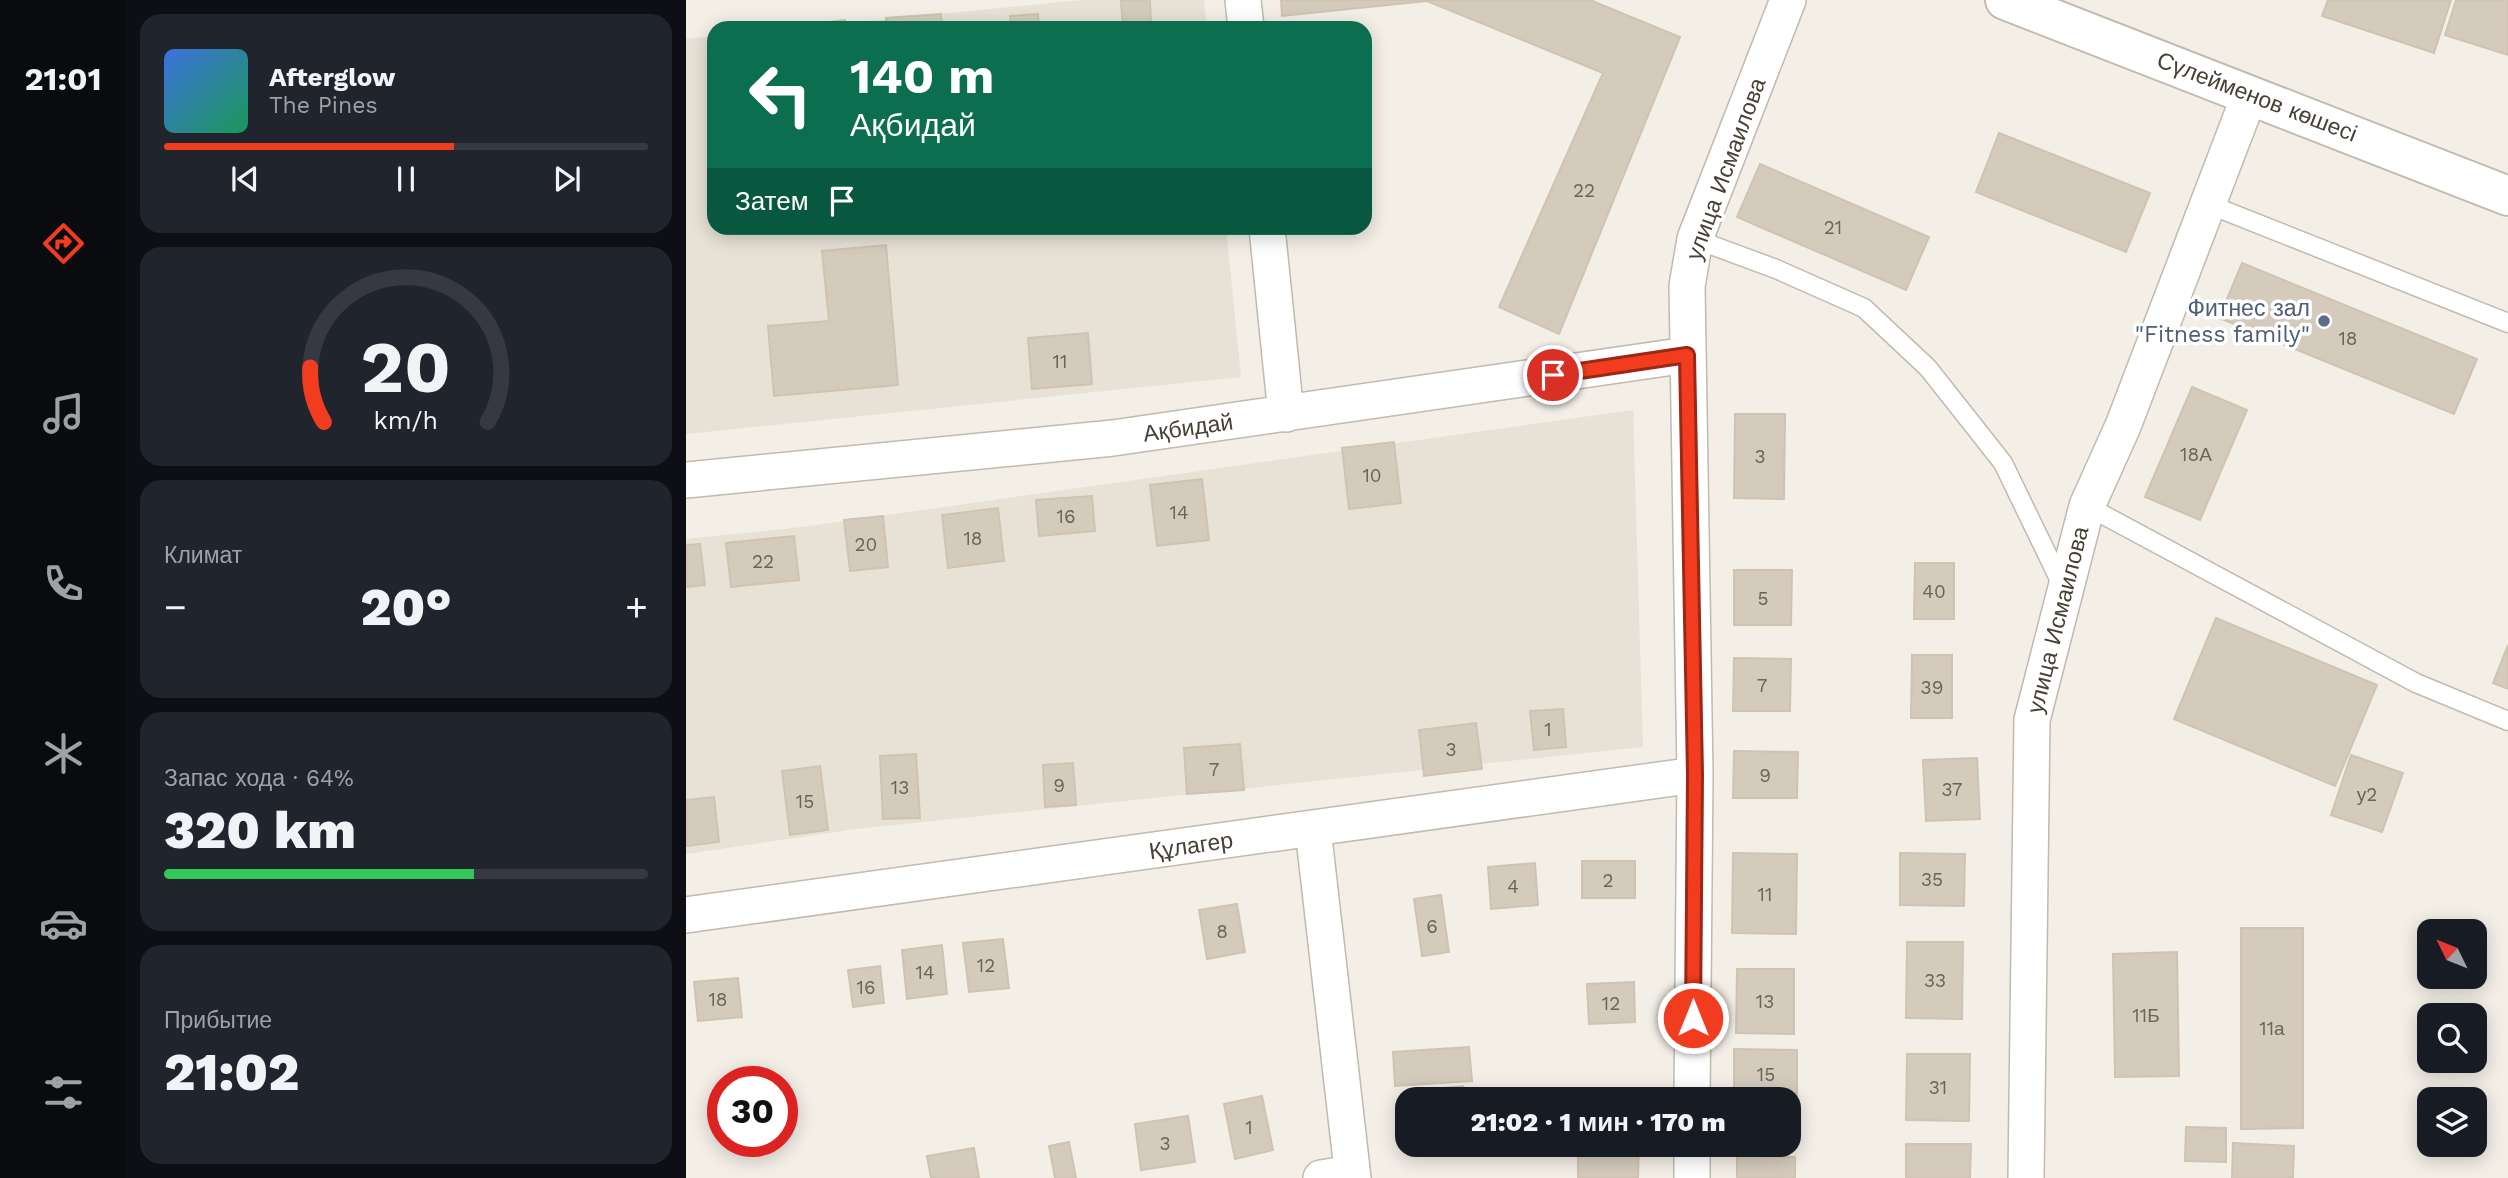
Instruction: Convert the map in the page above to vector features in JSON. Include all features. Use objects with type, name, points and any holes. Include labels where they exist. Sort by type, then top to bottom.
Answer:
[{"type":"street","points":[[1243,0],[1245,21]]},
{"type":"street","name":"улица Исмаилова","points":[[1692,1087],[1695,775],[1687,286],[1695,239],[1788,0]]},
{"type":"street","name":"Сүлейменов көшесі","points":[[2005,0],[2508,196]]},
{"type":"street","name":"улица Исмаилова","points":[[2026,1178],[2032,720],[2087,506],[2123,426],[2249,94]]},
{"type":"street","points":[[1268,235],[1286,414]]},
{"type":"street","name":"Ақбидай","points":[[686,480],[1113,438],[1687,355]]},
{"type":"street","name":"Құлагер","points":[[686,915],[1695,775]]},
{"type":"street","points":[[1313,829],[1342,1176]]},
{"type":"street","points":[[1692,1157],[1692,1178]]},
{"type":"lane","points":[[2208,204],[2508,323]]},
{"type":"lane","points":[[1695,239],[1776,269],[1864,309],[1928,368],[2003,463],[2065,592]]},
{"type":"lane","points":[[2087,506],[2416,683],[2508,721]]},
{"type":"shaded area","points":[[1082,0],[1204,0],[1206,21],[868,21]]},
{"type":"shaded area","points":[[707,37],[707,235],[1227,235],[1241,377],[686,434],[686,39]]},
{"type":"shaded area","points":[[1633,410],[1643,747],[856,829],[686,854],[686,539],[802,527]]},
{"type":"building","points":[[1121,0],[1150,0],[1151,21],[1122,21]]},
{"type":"building","points":[[1281,0],[1590,0],[1680,37],[1559,334],[1499,307],[1603,73],[1427,1],[1282,16]]},
{"type":"building","points":[[2328,0],[2451,0],[2434,53],[2322,16]]},
{"type":"building","points":[[2456,0],[2508,0],[2508,55],[2445,35]]},
{"type":"building","points":[[941,14],[942,21],[886,21],[886,18]]},
{"type":"building","points":[[1038,14],[1038,21],[1010,21],[1010,16]]},
{"type":"building","points":[[1999,133],[2150,193],[2126,252],[1976,192]]},
{"type":"building","points":[[1760,164],[1929,237],[1906,290],[1737,217]]},
{"type":"building","points":[[886,245],[898,385],[774,396],[768,326],[829,321],[822,251]]},
{"type":"building","points":[[2242,263],[2477,359],[2454,414],[2219,318]]},
{"type":"building","points":[[1088,333],[1092,384],[1032,389],[1028,338]]},
{"type":"building","points":[[2192,387],[2247,410],[2200,520],[2145,497]]},
{"type":"building","points":[[1735,414],[1785,414],[1784,499],[1734,498]]},
{"type":"building","points":[[1394,442],[1401,503],[1349,509],[1342,448]]},
{"type":"building","points":[[1202,479],[1209,540],[1157,546],[1150,485]]},
{"type":"building","points":[[1092,496],[1095,531],[1039,536],[1036,500]]},
{"type":"building","points":[[998,508],[1004,561],[948,568],[942,515]]},
{"type":"building","points":[[883,516],[888,567],[850,571],[844,520]]},
{"type":"building","points":[[794,536],[799,580],[731,587],[726,543]]},
{"type":"building","points":[[700,544],[705,585],[686,587],[686,545]]},
{"type":"building","points":[[1915,563],[1954,563],[1954,619],[1914,619]]},
{"type":"building","points":[[1734,570],[1792,570],[1791,625],[1734,625]]},
{"type":"building","points":[[2216,618],[2377,685],[2335,786],[2174,719]]},
{"type":"building","points":[[2508,645],[2508,689],[2493,683]]},
{"type":"building","points":[[1912,655],[1952,655],[1952,718],[1911,718]]},
{"type":"building","points":[[1734,658],[1791,659],[1790,711],[1733,711]]},
{"type":"building","points":[[1563,709],[1566,747],[1534,750],[1530,711]]},
{"type":"building","points":[[1476,723],[1482,769],[1424,776],[1419,730]]},
{"type":"building","points":[[1240,744],[1244,790],[1187,794],[1184,748]]},
{"type":"building","points":[[1734,751],[1798,752],[1797,798],[1733,798]]},
{"type":"building","points":[[916,754],[920,818],[883,819],[880,756]]},
{"type":"building","points":[[2351,755],[2403,773],[2382,832],[2331,815]]},
{"type":"building","points":[[1977,758],[1980,819],[1926,821],[1923,760]]},
{"type":"building","points":[[1073,763],[1076,805],[1045,807],[1043,765]]},
{"type":"building","points":[[820,766],[828,830],[790,835],[782,771]]},
{"type":"building","points":[[714,797],[719,842],[686,846],[686,800]]},
{"type":"building","points":[[1733,853],[1797,854],[1796,934],[1732,933]]},
{"type":"building","points":[[1900,853],[1965,854],[1964,906],[1900,905]]},
{"type":"building","points":[[1582,861],[1635,861],[1635,898],[1582,898]]},
{"type":"building","points":[[1535,863],[1538,905],[1491,909],[1488,867]]},
{"type":"building","points":[[1441,895],[1449,952],[1422,956],[1414,899]]},
{"type":"building","points":[[1237,904],[1245,952],[1207,959],[1199,910]]},
{"type":"building","points":[[2241,928],[2303,928],[2303,1128],[2241,1129]]},
{"type":"building","points":[[1003,939],[1009,988],[969,992],[963,943]]},
{"type":"building","points":[[1907,942],[1963,942],[1962,1019],[1906,1018]]},
{"type":"building","points":[[942,945],[947,994],[907,999],[902,950]]},
{"type":"building","points":[[2177,952],[2179,1076],[2115,1077],[2113,954]]},
{"type":"building","points":[[880,966],[884,1003],[853,1007],[848,970]]},
{"type":"building","points":[[1737,969],[1794,969],[1794,1034],[1736,1033]]},
{"type":"building","points":[[738,978],[742,1017],[698,1021],[694,982]]},
{"type":"building","points":[[1634,982],[1635,1022],[1589,1024],[1587,984]]},
{"type":"building","points":[[1469,1047],[1472,1081],[1395,1086],[1393,1052]]},
{"type":"building","points":[[1734,1049],[1797,1050],[1797,1087],[1734,1087]]},
{"type":"building","points":[[1907,1054],[1970,1054],[1969,1121],[1906,1120]]},
{"type":"building","points":[[1262,1096],[1273,1150],[1235,1159],[1224,1104]]},
{"type":"building","points":[[1188,1116],[1195,1162],[1141,1170],[1135,1124]]},
{"type":"building","points":[[2186,1127],[2226,1128],[2226,1162],[2185,1161]]},
{"type":"building","points":[[1069,1142],[1076,1178],[1055,1178],[1049,1146]]},
{"type":"building","points":[[2233,1143],[2294,1146],[2293,1178],[2232,1178]]},
{"type":"building","points":[[1906,1144],[1971,1144],[1970,1178],[1906,1178]]},
{"type":"building","points":[[974,1148],[979,1178],[931,1178],[927,1156]]},
{"type":"building","points":[[1578,1157],[1639,1157],[1638,1178],[1578,1178]]},
{"type":"building","points":[[1737,1157],[1795,1157],[1795,1178],[1737,1178]]},
{"type":"place","name":"Фитнес зал \"Fitness family\"","points":[[2324,321]]},
{"type":"route","points":[[1553,375],[1687,355],[1695,775],[1693,1018]]}]
